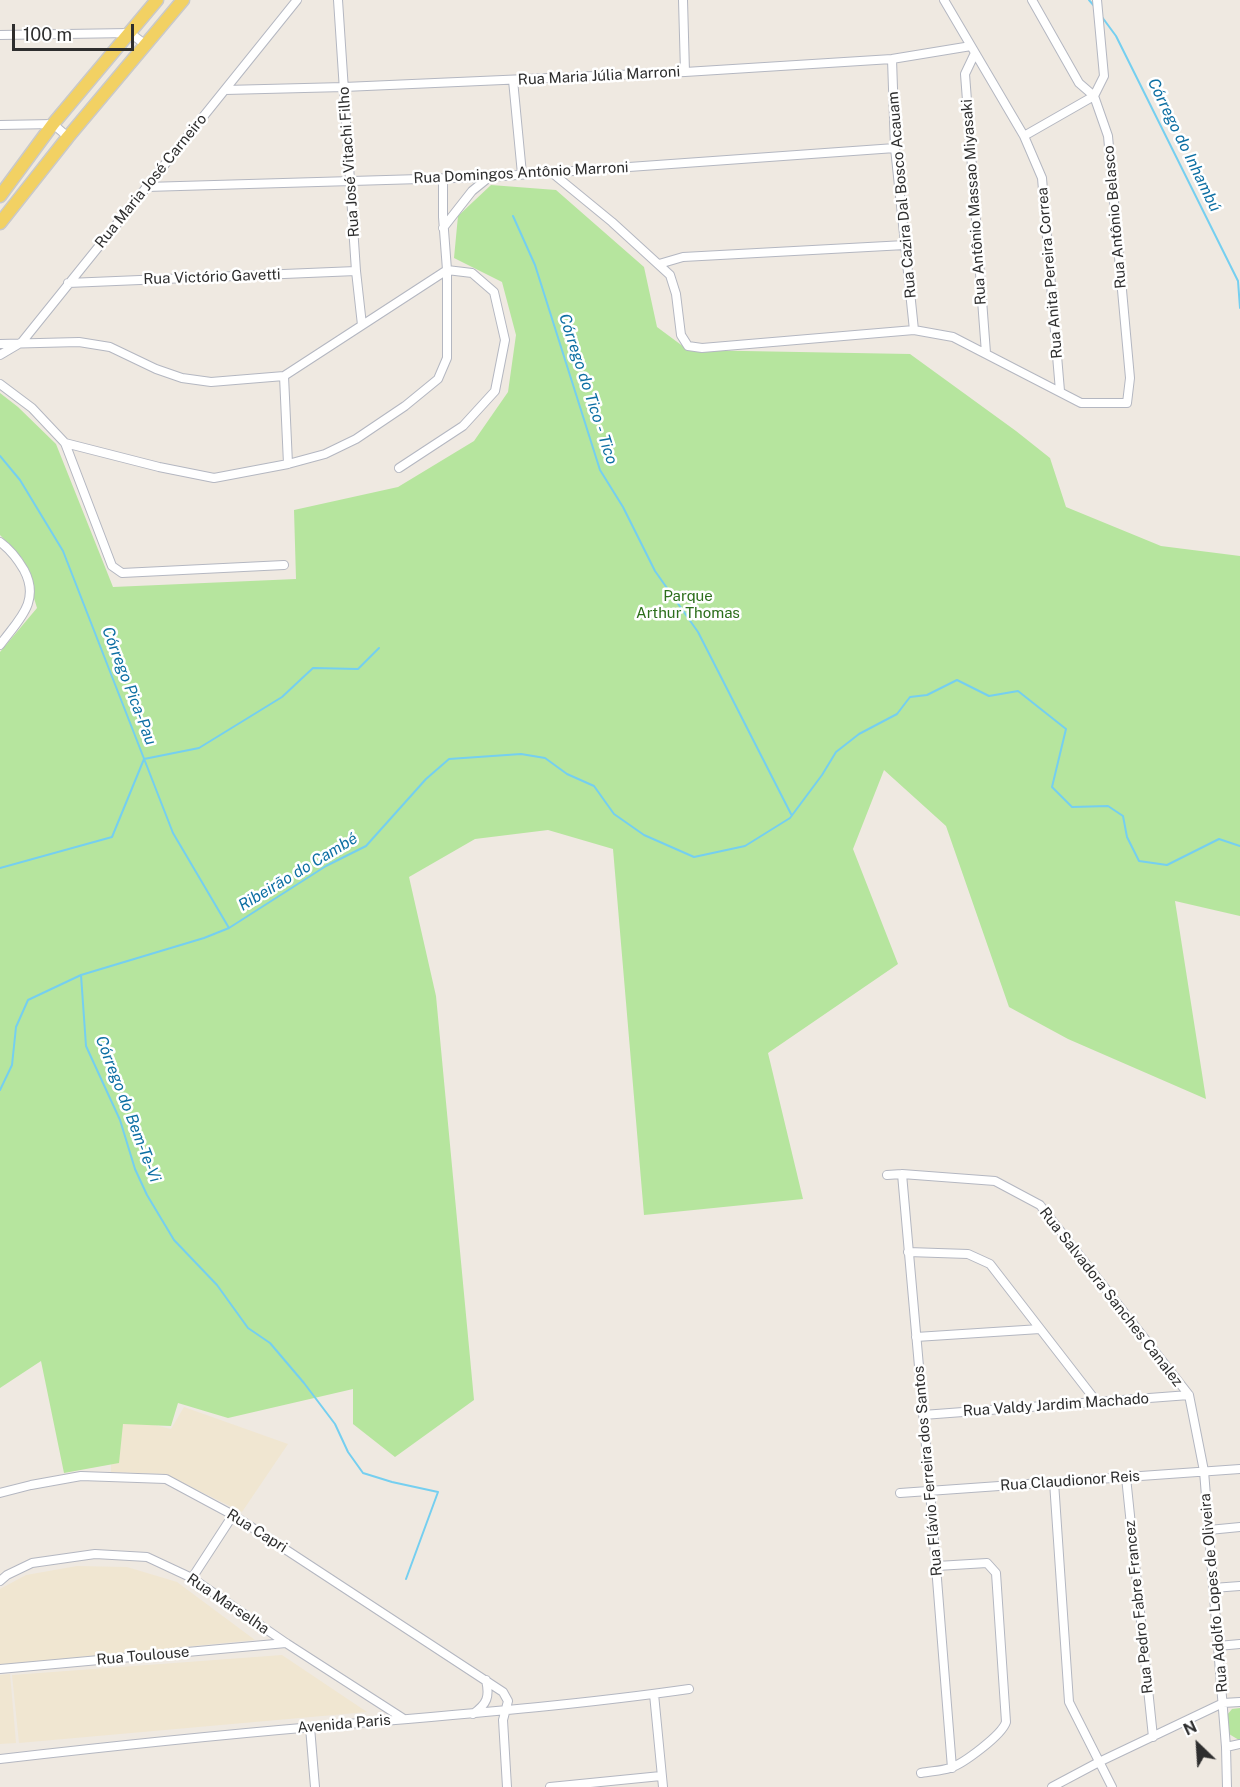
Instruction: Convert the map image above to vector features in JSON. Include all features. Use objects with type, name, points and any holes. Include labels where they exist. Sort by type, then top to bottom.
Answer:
[{"type":"main road","points":[[0,196],[53,124],[157,0]]},
{"type":"main road","points":[[0,223],[68,137],[183,0]]},
{"type":"street","name":"Rua Maria José Carneiro","points":[[0,355],[22,342],[297,0]]},
{"type":"street","name":"Rua José Vitachi Filho","points":[[338,0],[356,271],[362,325]]},
{"type":"street","points":[[683,0],[686,72]]},
{"type":"street","name":"Rua Anita Pereira Correa","points":[[944,0],[1024,136],[1042,178],[1060,391]]},
{"type":"street","points":[[1032,0],[1079,83],[1094,96]]},
{"type":"street","points":[[1024,136],[1094,96],[1104,76],[1097,0]]},
{"type":"street","points":[[0,35],[130,33],[146,45]]},
{"type":"street","name":"Rua Maria Júlia Marroni","points":[[225,90],[686,72],[892,60],[973,50]]},
{"type":"street","name":"Rua Antônio Massao Miyasaki","points":[[973,50],[965,74],[986,354]]},
{"type":"street","name":"Rua Cazira Dal Bosco Acauam","points":[[892,60],[895,148],[914,330]]},
{"type":"street","points":[[513,80],[522,174]]},
{"type":"street","name":"Rua Antônio Belasco","points":[[1060,391],[1081,403],[1127,403],[1130,378],[1108,136],[1094,96]]},
{"type":"street","points":[[0,125],[53,124],[68,137]]},
{"type":"street","name":"Rua Domingos Antônio Marroni","points":[[146,187],[489,177],[895,148]]},
{"type":"street","points":[[551,172],[659,264],[672,279],[681,335],[688,346],[702,348],[914,330],[953,337],[1060,391]]},
{"type":"street","points":[[444,228],[472,191],[489,177]]},
{"type":"street","points":[[65,443],[159,467],[214,478],[288,464],[325,454],[356,439],[405,406],[438,379],[447,358],[447,270],[442,179]]},
{"type":"street","points":[[659,264],[683,257],[905,245]]},
{"type":"street","points":[[0,344],[79,342],[110,346],[156,369],[182,378],[202,381],[284,376],[447,270],[472,273],[494,292],[505,340],[495,391],[463,426],[399,468]]},
{"type":"street","name":"Rua Victório Gavetti","points":[[68,283],[356,271]]},
{"type":"street","points":[[284,376],[288,464]]},
{"type":"street","points":[[0,384],[32,408],[65,443],[112,566],[122,573],[284,565]]},
{"type":"street","points":[[0,542],[16,556],[32,590],[27,608],[0,645]]},
{"type":"street","name":"Rua Salvadora Sanches Canalez","points":[[887,1176],[902,1174],[995,1181],[1040,1205],[1189,1395],[1204,1471]]},
{"type":"street","name":"Rua Flávio Ferreira dos Santos","points":[[902,1174],[937,1566],[952,1768]]},
{"type":"street","points":[[908,1252],[968,1254],[990,1264],[1096,1401]]},
{"type":"street","points":[[916,1337],[1040,1329]]},
{"type":"street","name":"Rua Valdy Jardim Machado","points":[[923,1415],[1189,1395]]},
{"type":"street","name":"Rua Claudionor Reis","points":[[900,1493],[1240,1468]]},
{"type":"street","name":"Rua Adolfo Lopes de Oliveira","points":[[1204,1471],[1223,1703],[1227,1787]]},
{"type":"street","name":"Rua Capri","points":[[0,1493],[81,1476],[166,1479],[233,1515],[486,1680],[507,1697],[508,1705],[505,1711],[503,1731],[507,1787]]},
{"type":"street","name":"Rua Pedro Fabre Francez","points":[[1126,1477],[1153,1737]]},
{"type":"street","points":[[1054,1482],[1069,1702],[1112,1787]]},
{"type":"street","points":[[192,1578],[233,1515]]},
{"type":"street","points":[[1209,1530],[1240,1527]]},
{"type":"street","name":"Rua Marselha","points":[[0,1581],[32,1563],[95,1554],[147,1557],[192,1578],[286,1643],[404,1719]]},
{"type":"street","points":[[921,1773],[952,1768],[995,1738],[1004,1730],[1006,1722],[996,1573],[987,1563],[937,1566]]},
{"type":"street","points":[[1213,1588],[1240,1586]]},
{"type":"street","name":"Rua Toulouse","points":[[0,1669],[286,1643]]},
{"type":"street","points":[[1218,1646],[1240,1644]]},
{"type":"street","points":[[473,1714],[487,1701],[486,1680]]},
{"type":"street","name":"Avenida Paris","points":[[0,1759],[310,1727],[505,1711],[688,1689]]},
{"type":"street","points":[[654,1694],[663,1787]]},
{"type":"street","points":[[1052,1787],[1223,1703],[1240,1702]]},
{"type":"street","points":[[310,1727],[315,1787]]},
{"type":"street","points":[[1226,1747],[1240,1744]]},
{"type":"street","points":[[550,1787],[661,1776]]},
{"type":"shaded area","points":[[184,1407],[288,1444],[242,1512],[165,1474],[111,1472],[111,1414],[171,1429]]},
{"type":"shaded area","points":[[77,1566],[127,1567],[177,1582],[255,1640],[0,1665],[0,1589],[26,1575]]},
{"type":"shaded area","points":[[282,1655],[367,1712],[19,1743],[12,1675]]},
{"type":"shaded area","points":[[10,1674],[16,1743],[0,1744],[0,1675]]},
{"type":"green space","name":"Parque Arthur Thomas","points":[[491,185],[556,190],[644,267],[657,327],[688,350],[910,354],[1050,458],[1066,507],[1161,546],[1240,556],[1240,916],[1175,901],[1206,1099],[1068,1039],[1009,1007],[946,826],[884,770],[853,849],[898,964],[768,1053],[803,1199],[644,1215],[613,849],[548,830],[475,839],[409,877],[436,996],[474,1400],[395,1457],[353,1424],[353,1389],[228,1418],[178,1403],[171,1426],[123,1424],[119,1463],[64,1473],[41,1361],[0,1388],[0,652],[37,608],[22,558],[0,535],[0,393],[56,444],[113,587],[296,579],[294,510],[398,487],[474,441],[508,392],[516,335],[502,282],[454,258],[458,216]]},
{"type":"green space","points":[[1240,1708],[1239,1740],[1229,1734],[1227,1715],[1232,1709]]},
{"type":"waterway","name":"Córrego do Inhambú","points":[[1089,0],[1095,7]]},
{"type":"waterway","name":"Córrego do Inhambú","points":[[1102,17],[1116,36],[1238,281],[1240,308]]},
{"type":"waterway","name":"Córrego do Tico - Tico","points":[[513,216],[535,265],[600,470],[623,507],[655,571],[698,632],[791,814]]},
{"type":"waterway","name":"Córrego Pica-Pau","points":[[0,456],[20,480],[63,551],[173,833],[229,928]]},
{"type":"waterway","points":[[0,868],[112,837],[144,759],[199,748],[282,697],[313,668],[358,669],[379,648]]},
{"type":"waterway","name":"Ribeirão do Cambé","points":[[0,1090],[12,1065],[16,1027],[28,1000],[81,975],[204,938],[229,928],[326,866],[366,846],[426,779],[449,759],[521,754],[545,758],[567,774],[594,786],[614,814],[644,835],[694,857],[745,846],[790,818],[836,752],[859,734],[897,714],[910,697],[927,695],[957,680],[989,696],[1018,691],[1066,729],[1052,787],[1072,807],[1108,806],[1123,816],[1127,837],[1139,861],[1167,865],[1219,839],[1240,846]]},
{"type":"waterway","name":"Córrego do Bem-Te-Vi","points":[[81,975],[86,1046],[120,1120],[135,1169],[147,1195],[174,1240],[217,1285],[248,1328],[270,1343],[304,1383],[335,1424],[348,1452],[363,1473],[438,1492],[406,1579]]}]
